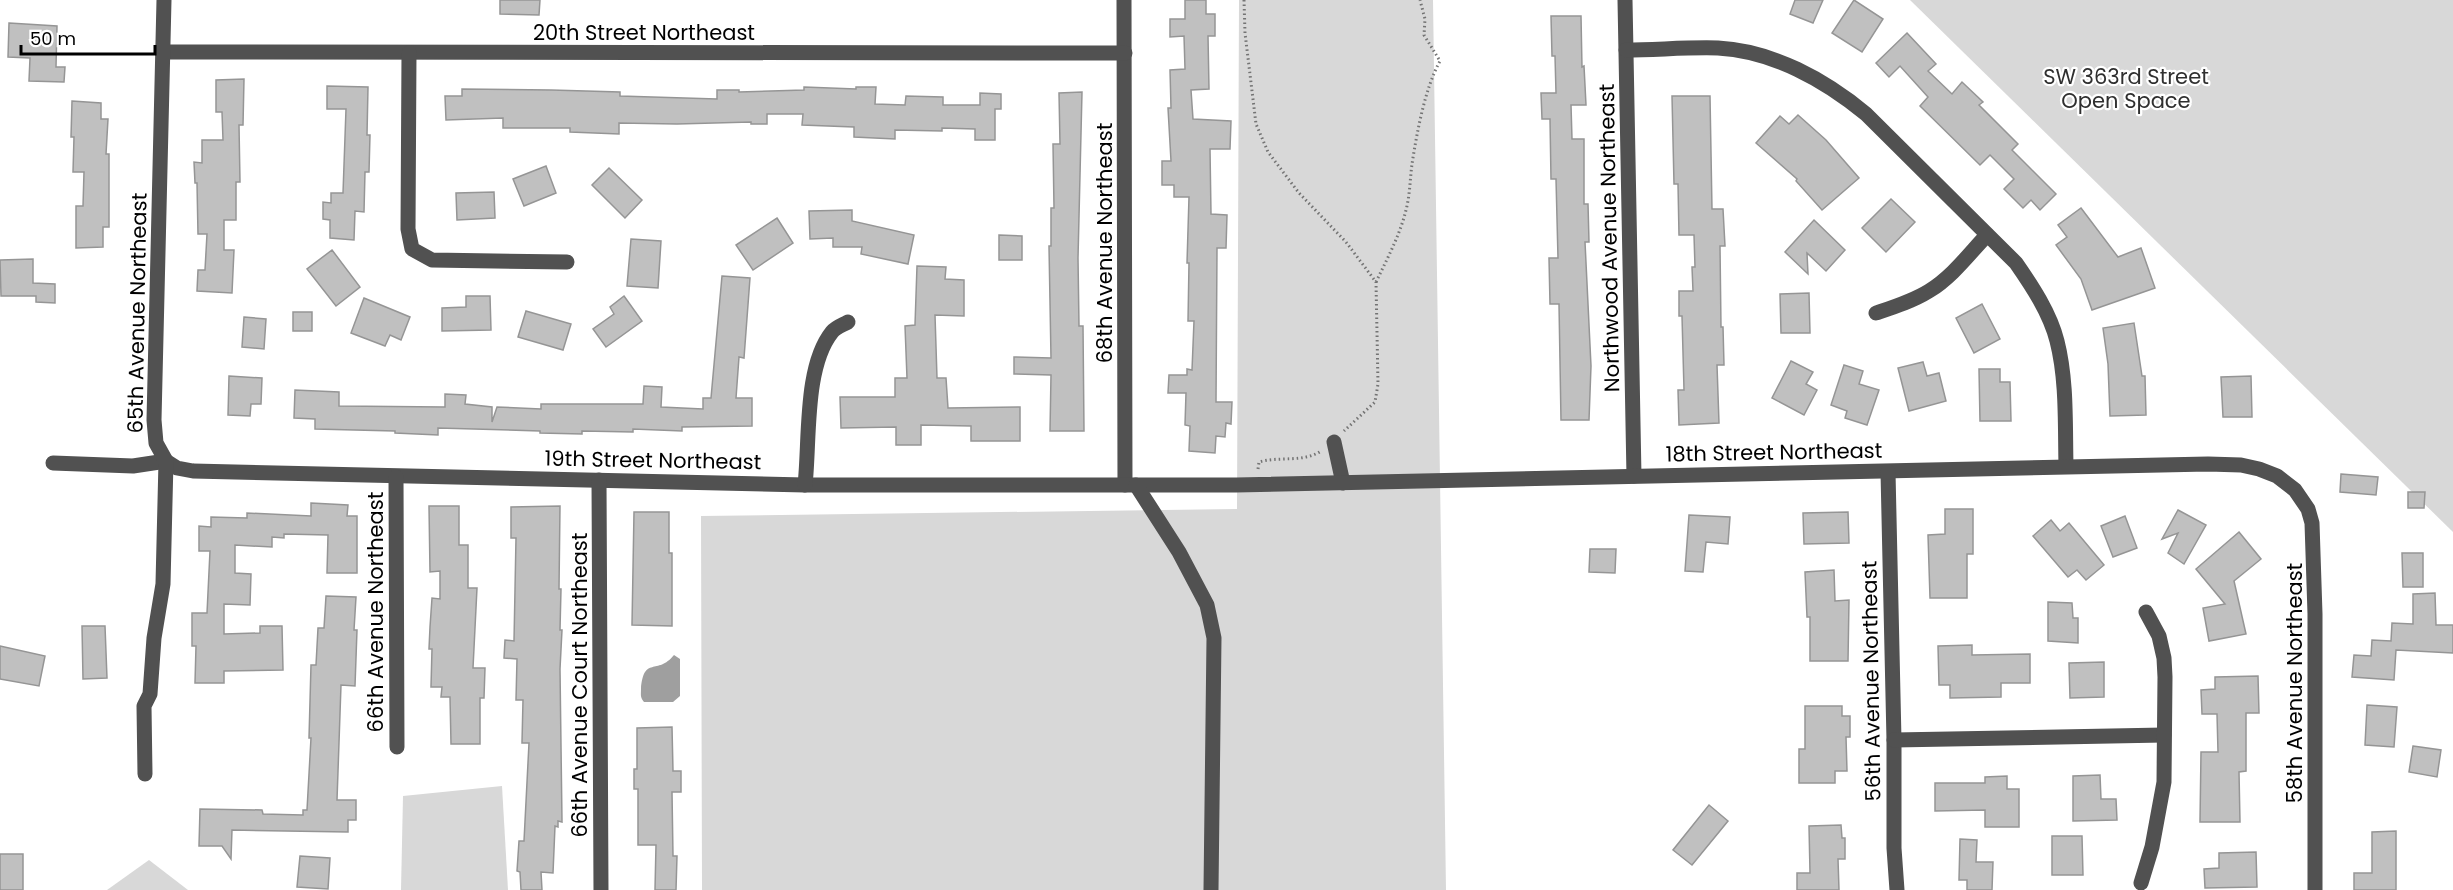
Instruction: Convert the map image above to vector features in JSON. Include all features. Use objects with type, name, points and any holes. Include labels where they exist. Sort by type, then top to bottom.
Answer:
[{"type":"street","name":"65th Avenue Northeast","points":[[145,774],[144,706],[150,694],[154,638],[163,584],[166,461],[156,443],[154,420],[164,0]]},
{"type":"street","name":"68th Avenue Northeast","points":[[1124,0],[1131,485]]},
{"type":"street","name":"Northwood Avenue Northeast","points":[[1625,0],[1634,476]]},
{"type":"street","points":[[1626,50],[1720,48],[1770,58],[1819,80],[1843,94],[1866,114],[2016,263],[2050,321],[2057,340],[2060,360],[2066,465]]},
{"type":"street","name":"20th Street Northeast","points":[[162,52],[1125,53]]},
{"type":"street","points":[[409,53],[408,229],[412,249],[432,260],[567,262]]},
{"type":"street","points":[[1876,313],[1911,301],[1930,291],[1956,268],[1987,235]]},
{"type":"street","points":[[805,484],[814,374],[819,355],[833,330],[848,321]]},
{"type":"street","points":[[1334,442],[1342,483]]},
{"type":"street","name":"19th Street Northeast","points":[[52,463],[133,466],[166,461],[177,468],[192,471],[396,477],[805,484],[1255,485]]},
{"type":"street","name":"18th Street Northeast","points":[[1255,485],[2066,465],[2241,465],[2259,469],[2289,484]]},
{"type":"street","name":"56th Avenue Northeast","points":[[1888,471],[1894,848],[1897,890]]},
{"type":"street","name":"66th Avenue Northeast","points":[[396,477],[397,747]]},
{"type":"street","name":"66th Avenue Court Northeast","points":[[599,480],[601,890]]},
{"type":"street","name":"58th Avenue Northeast","points":[[2289,484],[2308,509],[2314,543],[2315,890]]},
{"type":"street","points":[[1131,485],[1179,552],[1207,605],[1214,638],[1211,890]]},
{"type":"street","points":[[2141,883],[2152,847],[2164,782],[2165,677],[2163,658],[2159,636],[2146,612]]},
{"type":"street","points":[[1894,740],[2164,735]]},
{"type":"path","points":[[1244,0],[1245,33],[1257,124],[1268,152],[1299,193],[1346,242],[1376,282]]},
{"type":"path","points":[[1255,485],[1259,462],[1288,457],[1310,458],[1334,442],[1375,402],[1378,384],[1376,282],[1407,209],[1421,123],[1433,74],[1440,61],[1424,35],[1425,19],[1420,0]]},
{"type":"green space","points":[[1239,0],[1433,0],[1446,890],[702,890],[701,516],[1237,509]]},
{"type":"green space","name":"SW 363rd Street Open Space","points":[[1910,0],[2453,0],[2453,532]]},
{"type":"green space","points":[[502,786],[508,890],[401,890],[403,796]]},
{"type":"green space","points":[[149,860],[188,890],[107,890]]},
{"type":"shaded area","points":[[674,655],[680,659],[680,696],[673,702],[644,702],[641,689],[645,672],[668,661]]},
{"type":"building","points":[[500,0],[540,0],[539,15],[500,14]]},
{"type":"building","points":[[1185,0],[1206,0],[1206,14],[1215,14],[1215,36],[1208,36],[1209,89],[1191,90],[1193,119],[1231,121],[1230,149],[1210,149],[1211,214],[1227,215],[1226,248],[1217,248],[1216,402],[1232,402],[1231,424],[1226,423],[1225,437],[1216,436],[1215,453],[1189,451],[1190,426],[1185,425],[1186,393],[1168,393],[1169,375],[1187,375],[1187,369],[1192,370],[1194,321],[1188,321],[1189,197],[1174,197],[1174,185],[1162,185],[1162,161],[1171,161],[1168,108],[1171,108],[1170,70],[1185,69],[1184,36],[1170,37],[1170,19],[1185,19]]},
{"type":"building","points":[[1795,0],[1823,0],[1813,23],[1790,14]]},
{"type":"building","points":[[1854,0],[1883,19],[1862,52],[1832,33]]},
{"type":"building","points":[[1551,16],[1581,16],[1582,67],[1584,66],[1586,105],[1571,105],[1572,139],[1584,139],[1584,204],[1588,204],[1589,242],[1585,242],[1591,366],[1589,420],[1561,420],[1559,304],[1550,304],[1549,258],[1558,258],[1556,179],[1551,179],[1550,119],[1542,119],[1541,93],[1556,93]]},
{"type":"building","points":[[9,23],[57,26],[56,67],[65,67],[64,82],[29,81],[30,58],[8,57]]},
{"type":"building","points":[[1907,33],[1936,64],[1928,71],[1952,94],[1962,82],[1983,102],[1979,105],[2018,144],[2012,150],[2056,194],[2040,210],[2031,200],[2023,208],[2004,189],[2014,179],[1990,155],[1980,165],[1920,106],[1928,97],[1900,66],[1889,77],[1876,63]]},
{"type":"building","points":[[244,79],[243,125],[239,125],[240,182],[236,182],[236,220],[224,220],[224,250],[234,250],[232,293],[197,291],[198,270],[205,270],[207,234],[198,234],[197,183],[195,183],[194,162],[202,163],[202,140],[223,140],[222,112],[216,112],[216,80]]},
{"type":"building","points":[[327,86],[368,87],[369,172],[365,172],[364,212],[355,211],[354,240],[330,238],[330,220],[323,219],[323,202],[331,203],[331,193],[343,193],[346,109],[327,109]]},
{"type":"building","points":[[804,87],[856,89],[856,87],[876,87],[875,104],[905,105],[906,96],[943,97],[943,105],[980,105],[980,93],[1001,94],[1001,109],[995,109],[995,140],[975,140],[975,129],[942,128],[942,131],[895,130],[895,139],[854,137],[854,127],[802,125],[803,114],[767,114],[767,124],[751,124],[751,122],[619,123],[619,134],[570,132],[570,128],[503,128],[503,118],[446,120],[445,96],[462,96],[462,89],[620,92],[620,96],[717,99],[717,90],[739,90],[739,92],[804,90]]},
{"type":"building","points":[[1082,92],[1078,258],[1079,326],[1083,326],[1084,431],[1050,431],[1051,375],[1014,374],[1014,357],[1051,358],[1049,246],[1051,246],[1051,208],[1054,208],[1053,144],[1060,144],[1059,93]]},
{"type":"building","points":[[1672,96],[1710,96],[1712,209],[1723,209],[1725,246],[1720,246],[1724,365],[1717,365],[1719,423],[1679,425],[1678,390],[1684,390],[1679,291],[1693,291],[1692,267],[1695,267],[1694,235],[1679,235],[1678,184],[1674,184]]},
{"type":"building","points":[[72,101],[101,103],[101,119],[108,119],[106,154],[109,154],[109,227],[103,227],[103,247],[76,248],[76,206],[83,206],[84,172],[73,172]]},
{"type":"building","points":[[1798,115],[1826,140],[1859,178],[1822,210],[1796,181],[1797,179],[1756,143],[1780,116],[1789,124]]},
{"type":"building","points":[[546,166],[556,193],[524,206],[513,179]]},
{"type":"building","points":[[609,168],[642,200],[625,218],[592,185]]},
{"type":"building","points":[[494,192],[495,218],[457,220],[456,193]]},
{"type":"building","points":[[1891,199],[1915,222],[1886,252],[1862,228]]},
{"type":"building","points":[[2081,208],[2118,257],[2141,248],[2155,288],[2092,310],[2081,279],[2056,245],[2067,237],[2058,225]]},
{"type":"building","points":[[852,210],[852,221],[914,235],[908,264],[861,254],[862,247],[833,247],[833,238],[810,239],[809,211]]},
{"type":"building","points":[[777,218],[793,243],[753,270],[736,245]]},
{"type":"building","points":[[1814,220],[1845,250],[1826,271],[1807,253],[1808,274],[1785,252]]},
{"type":"building","points":[[999,235],[1022,236],[1022,260],[999,260]]},
{"type":"building","points":[[631,239],[661,241],[658,288],[627,286]]},
{"type":"building","points":[[332,250],[360,287],[336,306],[307,269]]},
{"type":"building","points":[[33,259],[33,283],[55,284],[55,303],[36,302],[36,296],[1,296],[0,260]]},
{"type":"building","points":[[917,266],[946,267],[945,279],[964,280],[964,316],[935,315],[937,378],[946,378],[948,408],[1020,407],[1020,441],[971,441],[971,426],[921,425],[921,445],[896,445],[896,427],[841,428],[840,397],[895,397],[895,378],[907,378],[905,326],[915,325]]},
{"type":"building","points":[[722,276],[750,278],[744,358],[739,357],[736,398],[752,398],[752,426],[682,427],[682,431],[633,429],[633,432],[582,431],[582,434],[438,428],[438,435],[395,433],[395,431],[315,429],[315,419],[294,418],[295,390],[339,392],[339,406],[445,407],[445,394],[466,395],[465,404],[492,407],[492,422],[497,407],[541,409],[541,404],[643,404],[644,386],[662,387],[661,407],[703,409],[703,398],[711,398]]},
{"type":"building","points":[[1809,293],[1810,333],[1781,333],[1780,294]]},
{"type":"building","points":[[466,296],[490,296],[491,330],[442,331],[442,308],[466,307]]},
{"type":"building","points":[[624,296],[642,321],[606,347],[593,329],[614,314],[610,307]]},
{"type":"building","points":[[364,298],[410,317],[401,340],[390,335],[385,346],[351,333]]},
{"type":"building","points":[[1982,304],[2000,339],[1974,353],[1956,318]]},
{"type":"building","points":[[526,311],[571,324],[563,350],[518,337]]},
{"type":"building","points":[[293,312],[312,312],[312,331],[293,331]]},
{"type":"building","points":[[244,317],[266,319],[264,349],[242,347]]},
{"type":"building","points":[[2134,323],[2142,376],[2145,376],[2146,415],[2110,416],[2108,364],[2103,328]]},
{"type":"building","points":[[1791,361],[1813,372],[1806,384],[1817,390],[1804,415],[1772,398]]},
{"type":"building","points":[[1923,362],[1927,376],[1939,373],[1946,401],[1909,411],[1898,368]]},
{"type":"building","points":[[1844,365],[1863,371],[1859,384],[1879,390],[1867,425],[1845,418],[1847,411],[1831,405]]},
{"type":"building","points":[[1979,369],[2000,369],[2000,382],[2010,382],[2011,421],[1980,421]]},
{"type":"building","points":[[229,376],[262,378],[261,404],[251,404],[250,416],[228,415]]},
{"type":"building","points":[[2251,376],[2252,417],[2223,417],[2221,377]]},
{"type":"building","points":[[2341,474],[2378,477],[2376,495],[2340,492]]},
{"type":"building","points":[[2408,492],[2425,492],[2424,508],[2408,508]]},
{"type":"building","points":[[311,503],[348,505],[347,516],[357,516],[357,573],[327,573],[328,535],[284,534],[284,538],[272,537],[272,547],[235,545],[235,573],[251,574],[250,605],[224,604],[224,634],[260,633],[260,626],[282,626],[283,670],[224,671],[224,683],[195,683],[196,646],[192,646],[192,613],[207,613],[210,551],[199,551],[199,526],[211,527],[211,517],[247,518],[247,513],[311,516]]},
{"type":"building","points":[[429,506],[459,506],[459,545],[468,545],[468,588],[477,588],[473,668],[485,668],[484,698],[480,698],[480,744],[451,744],[450,697],[441,697],[442,687],[431,687],[432,649],[429,649],[432,598],[440,599],[440,571],[430,572]]},
{"type":"building","points":[[560,506],[562,822],[558,821],[558,827],[555,826],[553,873],[541,872],[542,890],[521,890],[520,872],[517,871],[519,841],[524,841],[529,743],[522,743],[523,700],[516,700],[517,659],[504,658],[505,640],[514,641],[516,538],[511,538],[511,507]]},
{"type":"building","points":[[1945,509],[1973,509],[1973,554],[1967,554],[1967,598],[1930,598],[1928,535],[1945,534]]},
{"type":"building","points":[[2178,510],[2206,525],[2184,564],[2168,553],[2178,533],[2162,539]]},
{"type":"building","points":[[634,512],[669,512],[669,553],[672,553],[672,626],[632,625]]},
{"type":"building","points":[[1848,512],[1849,543],[1804,544],[1803,513]]},
{"type":"building","points":[[1689,515],[1730,517],[1728,544],[1706,542],[1703,572],[1685,571]]},
{"type":"building","points":[[2125,516],[2137,548],[2113,557],[2101,526]]},
{"type":"building","points":[[2051,520],[2060,531],[2069,523],[2104,565],[2086,580],[2077,570],[2068,577],[2033,536]]},
{"type":"building","points":[[2239,532],[2261,559],[2234,581],[2246,634],[2209,641],[2203,608],[2225,604],[2196,569]]},
{"type":"building","points":[[1590,549],[1616,549],[1615,573],[1589,572]]},
{"type":"building","points":[[2402,553],[2423,553],[2423,587],[2403,587]]},
{"type":"building","points":[[1834,570],[1835,601],[1849,600],[1848,661],[1810,661],[1810,617],[1807,617],[1805,572]]},
{"type":"building","points":[[2435,593],[2436,625],[2453,625],[2453,653],[2396,650],[2394,680],[2352,677],[2354,655],[2371,656],[2372,640],[2391,641],[2392,623],[2413,624],[2413,594]]},
{"type":"building","points":[[326,596],[356,597],[355,686],[341,685],[337,800],[356,800],[356,820],[348,820],[348,832],[232,830],[231,859],[222,846],[199,846],[200,809],[262,810],[263,814],[303,815],[303,810],[307,810],[311,738],[309,738],[311,665],[316,665],[318,628],[324,628]]},
{"type":"building","points":[[2048,602],[2072,603],[2073,618],[2078,618],[2078,643],[2048,641]]},
{"type":"building","points":[[82,626],[105,626],[107,678],[83,679]]},
{"type":"building","points":[[1972,645],[1972,655],[2030,654],[2030,683],[2001,683],[2001,697],[1950,698],[1950,685],[1939,685],[1938,646]]},
{"type":"building","points":[[0,646],[45,656],[39,686],[0,679]]},
{"type":"building","points":[[2104,662],[2104,697],[2070,698],[2069,663]]},
{"type":"building","points":[[2258,676],[2259,713],[2246,713],[2246,771],[2239,772],[2240,822],[2200,822],[2201,752],[2218,752],[2217,714],[2202,714],[2201,690],[2215,689],[2215,677]]},
{"type":"building","points":[[2367,705],[2397,707],[2394,747],[2365,745]]},
{"type":"building","points":[[1805,706],[1842,706],[1842,716],[1850,716],[1850,737],[1846,737],[1847,771],[1835,771],[1835,783],[1799,783],[1799,749],[1805,749]]},
{"type":"building","points":[[672,727],[673,771],[681,771],[681,792],[672,792],[673,856],[677,856],[676,890],[655,890],[656,845],[638,845],[638,789],[634,789],[634,769],[637,769],[637,728]]},
{"type":"building","points":[[2413,746],[2441,750],[2437,777],[2409,772]]},
{"type":"building","points":[[2100,775],[2101,799],[2116,799],[2117,820],[2073,821],[2073,776]]},
{"type":"building","points":[[2007,776],[2007,789],[2019,789],[2019,827],[1985,827],[1985,810],[1935,811],[1935,783],[1985,783],[1985,777]]},
{"type":"building","points":[[1709,805],[1728,821],[1692,865],[1673,850]]},
{"type":"building","points":[[1841,825],[1842,838],[1845,838],[1845,859],[1838,859],[1839,890],[1797,890],[1797,873],[1810,873],[1809,826]]},
{"type":"building","points":[[2396,831],[2396,890],[2354,890],[2354,873],[2372,873],[2372,832]]},
{"type":"building","points":[[2052,836],[2082,836],[2083,875],[2052,875]]},
{"type":"building","points":[[1960,839],[1977,840],[1976,862],[1993,862],[1992,890],[1967,890],[1967,880],[1959,880]]},
{"type":"building","points":[[2256,852],[2257,887],[2205,888],[2204,869],[2219,868],[2219,853]]},
{"type":"building","points":[[0,854],[23,854],[23,890],[0,890]]},
{"type":"building","points":[[300,856],[330,858],[328,889],[297,887]]}]
